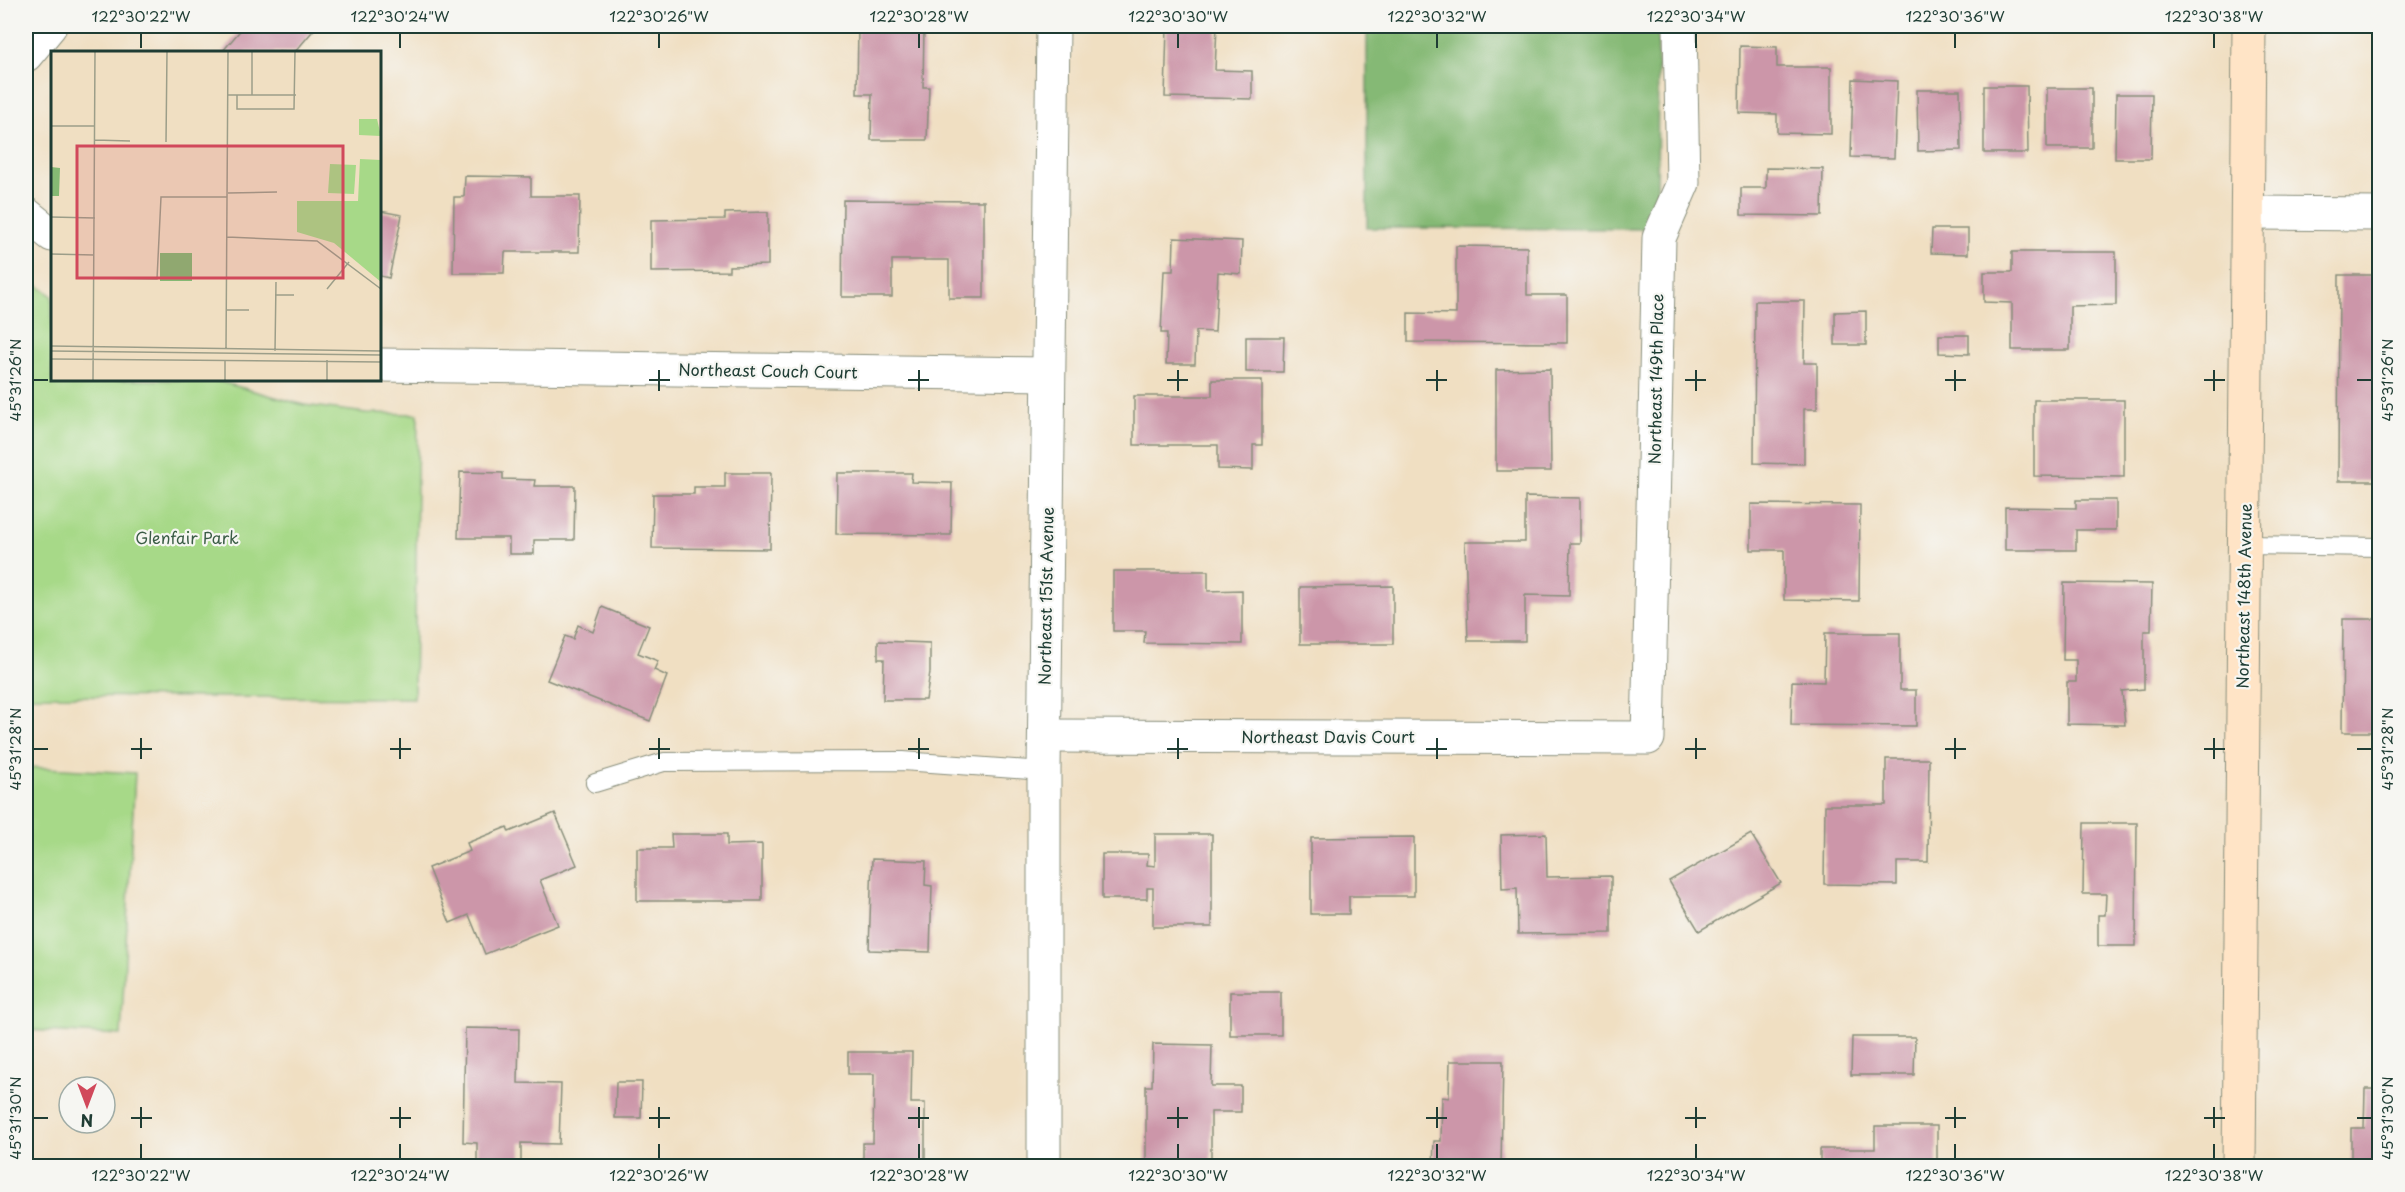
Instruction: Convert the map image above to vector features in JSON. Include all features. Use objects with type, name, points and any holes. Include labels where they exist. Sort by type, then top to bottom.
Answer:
[{"type":"main road","name":"Northeast 148th Avenue","points":[[2240,1167],[2249,26]]},
{"type":"street","points":[[26,56],[50,26]]},
{"type":"street","name":"Northeast 151st Avenue","points":[[1044,1167],[1044,771],[1053,26]]},
{"type":"street","name":"Northeast 149th Place","points":[[1648,738],[1659,238],[1683,183],[1680,26]]},
{"type":"street","points":[[2248,213],[2379,214]]},
{"type":"street","points":[[26,214],[51,234]]},
{"type":"street","name":"Northeast Couch Court","points":[[381,365],[1048,374]]},
{"type":"street","name":"Northeast Davis Court","points":[[1045,736],[1648,738]]},
{"type":"lane","points":[[2245,545],[2379,547]]},
{"type":"lane","points":[[595,783],[664,762],[903,761],[1044,771]]},
{"type":"green space","points":[[1367,26],[1658,26],[1657,229],[1367,228]]},
{"type":"green space","name":"Glenfair Park","points":[[26,277],[51,295],[51,381],[218,381],[304,405],[366,413],[418,414],[414,698],[26,696]]},
{"type":"green space","points":[[26,767],[135,773],[121,1035],[26,1030]]},
{"type":"building","points":[[244,26],[317,26],[296,51],[223,51]]},
{"type":"building","points":[[858,26],[924,26],[923,87],[929,87],[927,140],[871,140],[872,94],[857,94]]},
{"type":"building","points":[[1167,26],[1217,26],[1215,70],[1252,71],[1252,99],[1165,97]]},
{"type":"building","points":[[2377,27],[2380,27],[2380,108],[2376,108]]},
{"type":"building","points":[[1740,46],[1777,47],[1777,67],[1831,67],[1831,134],[1777,133],[1777,114],[1739,113]]},
{"type":"building","points":[[1853,79],[1897,81],[1894,158],[1851,157]]},
{"type":"building","points":[[1984,86],[2027,86],[2028,153],[1984,153]]},
{"type":"building","points":[[2047,88],[2092,88],[2092,148],[2047,148]]},
{"type":"building","points":[[1917,90],[1960,90],[1961,150],[1918,151]]},
{"type":"building","points":[[2116,94],[2152,94],[2151,159],[2115,159]]},
{"type":"building","points":[[1766,168],[1823,169],[1822,216],[1741,215],[1741,188],[1766,188]]},
{"type":"building","points":[[465,176],[531,177],[531,196],[580,196],[579,252],[505,252],[504,273],[453,273],[454,197],[464,197]]},
{"type":"building","points":[[843,200],[984,201],[984,298],[949,298],[949,260],[892,260],[892,297],[842,297]]},
{"type":"building","points":[[381,211],[402,215],[389,278],[381,276]]},
{"type":"building","points":[[768,212],[768,265],[729,266],[729,271],[651,272],[651,220],[725,219],[725,213]]},
{"type":"building","points":[[1932,229],[1968,229],[1968,254],[1931,253]]},
{"type":"building","points":[[1174,238],[1242,241],[1241,274],[1218,272],[1215,332],[1196,331],[1195,364],[1166,364],[1167,333],[1161,333],[1164,271],[1173,271]]},
{"type":"building","points":[[1456,246],[1527,247],[1527,295],[1567,295],[1567,343],[1408,342],[1408,313],[1456,314]]},
{"type":"building","points":[[2012,252],[2116,252],[2116,305],[2070,306],[2070,350],[2012,350],[2012,303],[1984,302],[1984,272],[2012,272]]},
{"type":"building","points":[[2339,275],[2380,275],[2380,481],[2338,481]]},
{"type":"building","points":[[1755,301],[1805,301],[1804,363],[1817,363],[1817,409],[1804,409],[1804,464],[1754,463]]},
{"type":"building","points":[[1866,311],[1866,345],[1835,345],[1835,312]]},
{"type":"building","points":[[1939,335],[1969,335],[1969,354],[1939,353]]},
{"type":"building","points":[[1246,337],[1284,337],[1283,372],[1246,372]]},
{"type":"building","points":[[1550,369],[1551,471],[1496,471],[1496,370]]},
{"type":"building","points":[[1212,380],[1262,380],[1262,445],[1253,445],[1253,470],[1218,469],[1218,445],[1134,445],[1134,396],[1212,396]]},
{"type":"building","points":[[2034,400],[2124,400],[2124,477],[2034,476]]},
{"type":"building","points":[[460,472],[503,473],[503,479],[535,480],[534,486],[575,486],[574,540],[534,540],[534,554],[509,554],[509,538],[458,538]]},
{"type":"building","points":[[725,473],[771,473],[770,549],[652,548],[653,494],[694,494],[694,487],[725,487]]},
{"type":"building","points":[[837,473],[912,473],[911,482],[952,483],[951,535],[836,534]]},
{"type":"building","points":[[1525,497],[1580,498],[1580,543],[1570,543],[1569,596],[1525,595],[1525,641],[1468,641],[1465,542],[1525,542]]},
{"type":"building","points":[[2076,500],[2116,500],[2116,530],[2076,530],[2076,550],[2005,550],[2005,507],[2076,508]]},
{"type":"building","points":[[1751,504],[1860,505],[1859,601],[1784,600],[1784,550],[1751,550]]},
{"type":"building","points":[[1113,571],[1208,571],[1208,591],[1242,590],[1242,644],[1144,643],[1145,631],[1113,631]]},
{"type":"building","points":[[2064,583],[2152,584],[2151,631],[2144,631],[2144,689],[2122,691],[2125,725],[2067,724],[2067,682],[2076,682],[2076,660],[2063,660]]},
{"type":"building","points":[[1393,586],[1393,644],[1300,644],[1300,587]]},
{"type":"building","points":[[602,607],[649,626],[638,653],[658,661],[654,670],[667,676],[650,721],[547,680],[565,636],[573,639],[578,625],[593,632]]},
{"type":"building","points":[[2343,619],[2380,619],[2380,732],[2342,732]]},
{"type":"building","points":[[1825,633],[1900,633],[1900,690],[1916,690],[1916,726],[1791,725],[1792,681],[1824,682]]},
{"type":"building","points":[[878,641],[930,643],[930,672],[926,700],[883,700],[884,659],[878,659]]},
{"type":"building","points":[[1886,759],[1929,759],[1928,862],[1897,862],[1897,885],[1824,884],[1825,805],[1886,805]]},
{"type":"building","points":[[555,813],[577,865],[540,880],[558,925],[485,954],[469,915],[450,923],[428,868],[470,851],[467,843],[507,827],[509,832]]},
{"type":"building","points":[[2377,817],[2380,817],[2380,858],[2377,857]]},
{"type":"building","points":[[2084,823],[2137,823],[2136,946],[2098,946],[2098,915],[2105,915],[2106,894],[2083,894]]},
{"type":"building","points":[[671,834],[727,834],[727,845],[762,844],[762,901],[637,901],[637,848],[672,848]]},
{"type":"building","points":[[1155,834],[1212,834],[1212,927],[1153,927],[1153,888],[1147,888],[1147,899],[1102,899],[1102,854],[1148,854],[1147,865],[1155,866]]},
{"type":"building","points":[[1546,834],[1547,877],[1611,876],[1611,933],[1518,934],[1517,888],[1502,889],[1501,835]]},
{"type":"building","points":[[1751,834],[1781,883],[1699,931],[1669,881]]},
{"type":"building","points":[[1414,837],[1414,896],[1349,896],[1349,914],[1311,914],[1311,838]]},
{"type":"building","points":[[872,859],[926,861],[925,885],[932,886],[930,952],[869,950]]},
{"type":"building","points":[[1230,992],[1281,992],[1281,1035],[1230,1035]]},
{"type":"building","points":[[465,1028],[519,1029],[518,1083],[561,1084],[559,1144],[521,1143],[521,1166],[477,1166],[477,1143],[463,1142]]},
{"type":"building","points":[[1852,1037],[1915,1037],[1914,1075],[1851,1075]]},
{"type":"building","points":[[1153,1044],[1212,1045],[1211,1086],[1241,1086],[1241,1112],[1211,1112],[1211,1166],[1146,1166],[1146,1086],[1152,1086]]},
{"type":"building","points":[[848,1052],[912,1052],[911,1103],[925,1103],[925,1166],[863,1166],[863,1143],[873,1143],[874,1074],[848,1074]]},
{"type":"building","points":[[1450,1061],[1503,1061],[1501,1166],[1433,1166],[1434,1141],[1441,1141],[1442,1097],[1449,1098]]},
{"type":"building","points":[[616,1082],[642,1082],[641,1118],[615,1118]]},
{"type":"building","points":[[2365,1089],[2380,1089],[2380,1166],[2351,1166],[2351,1128],[2364,1128]]},
{"type":"building","points":[[1875,1126],[1937,1126],[1937,1166],[1820,1166],[1820,1149],[1875,1149]]}]
